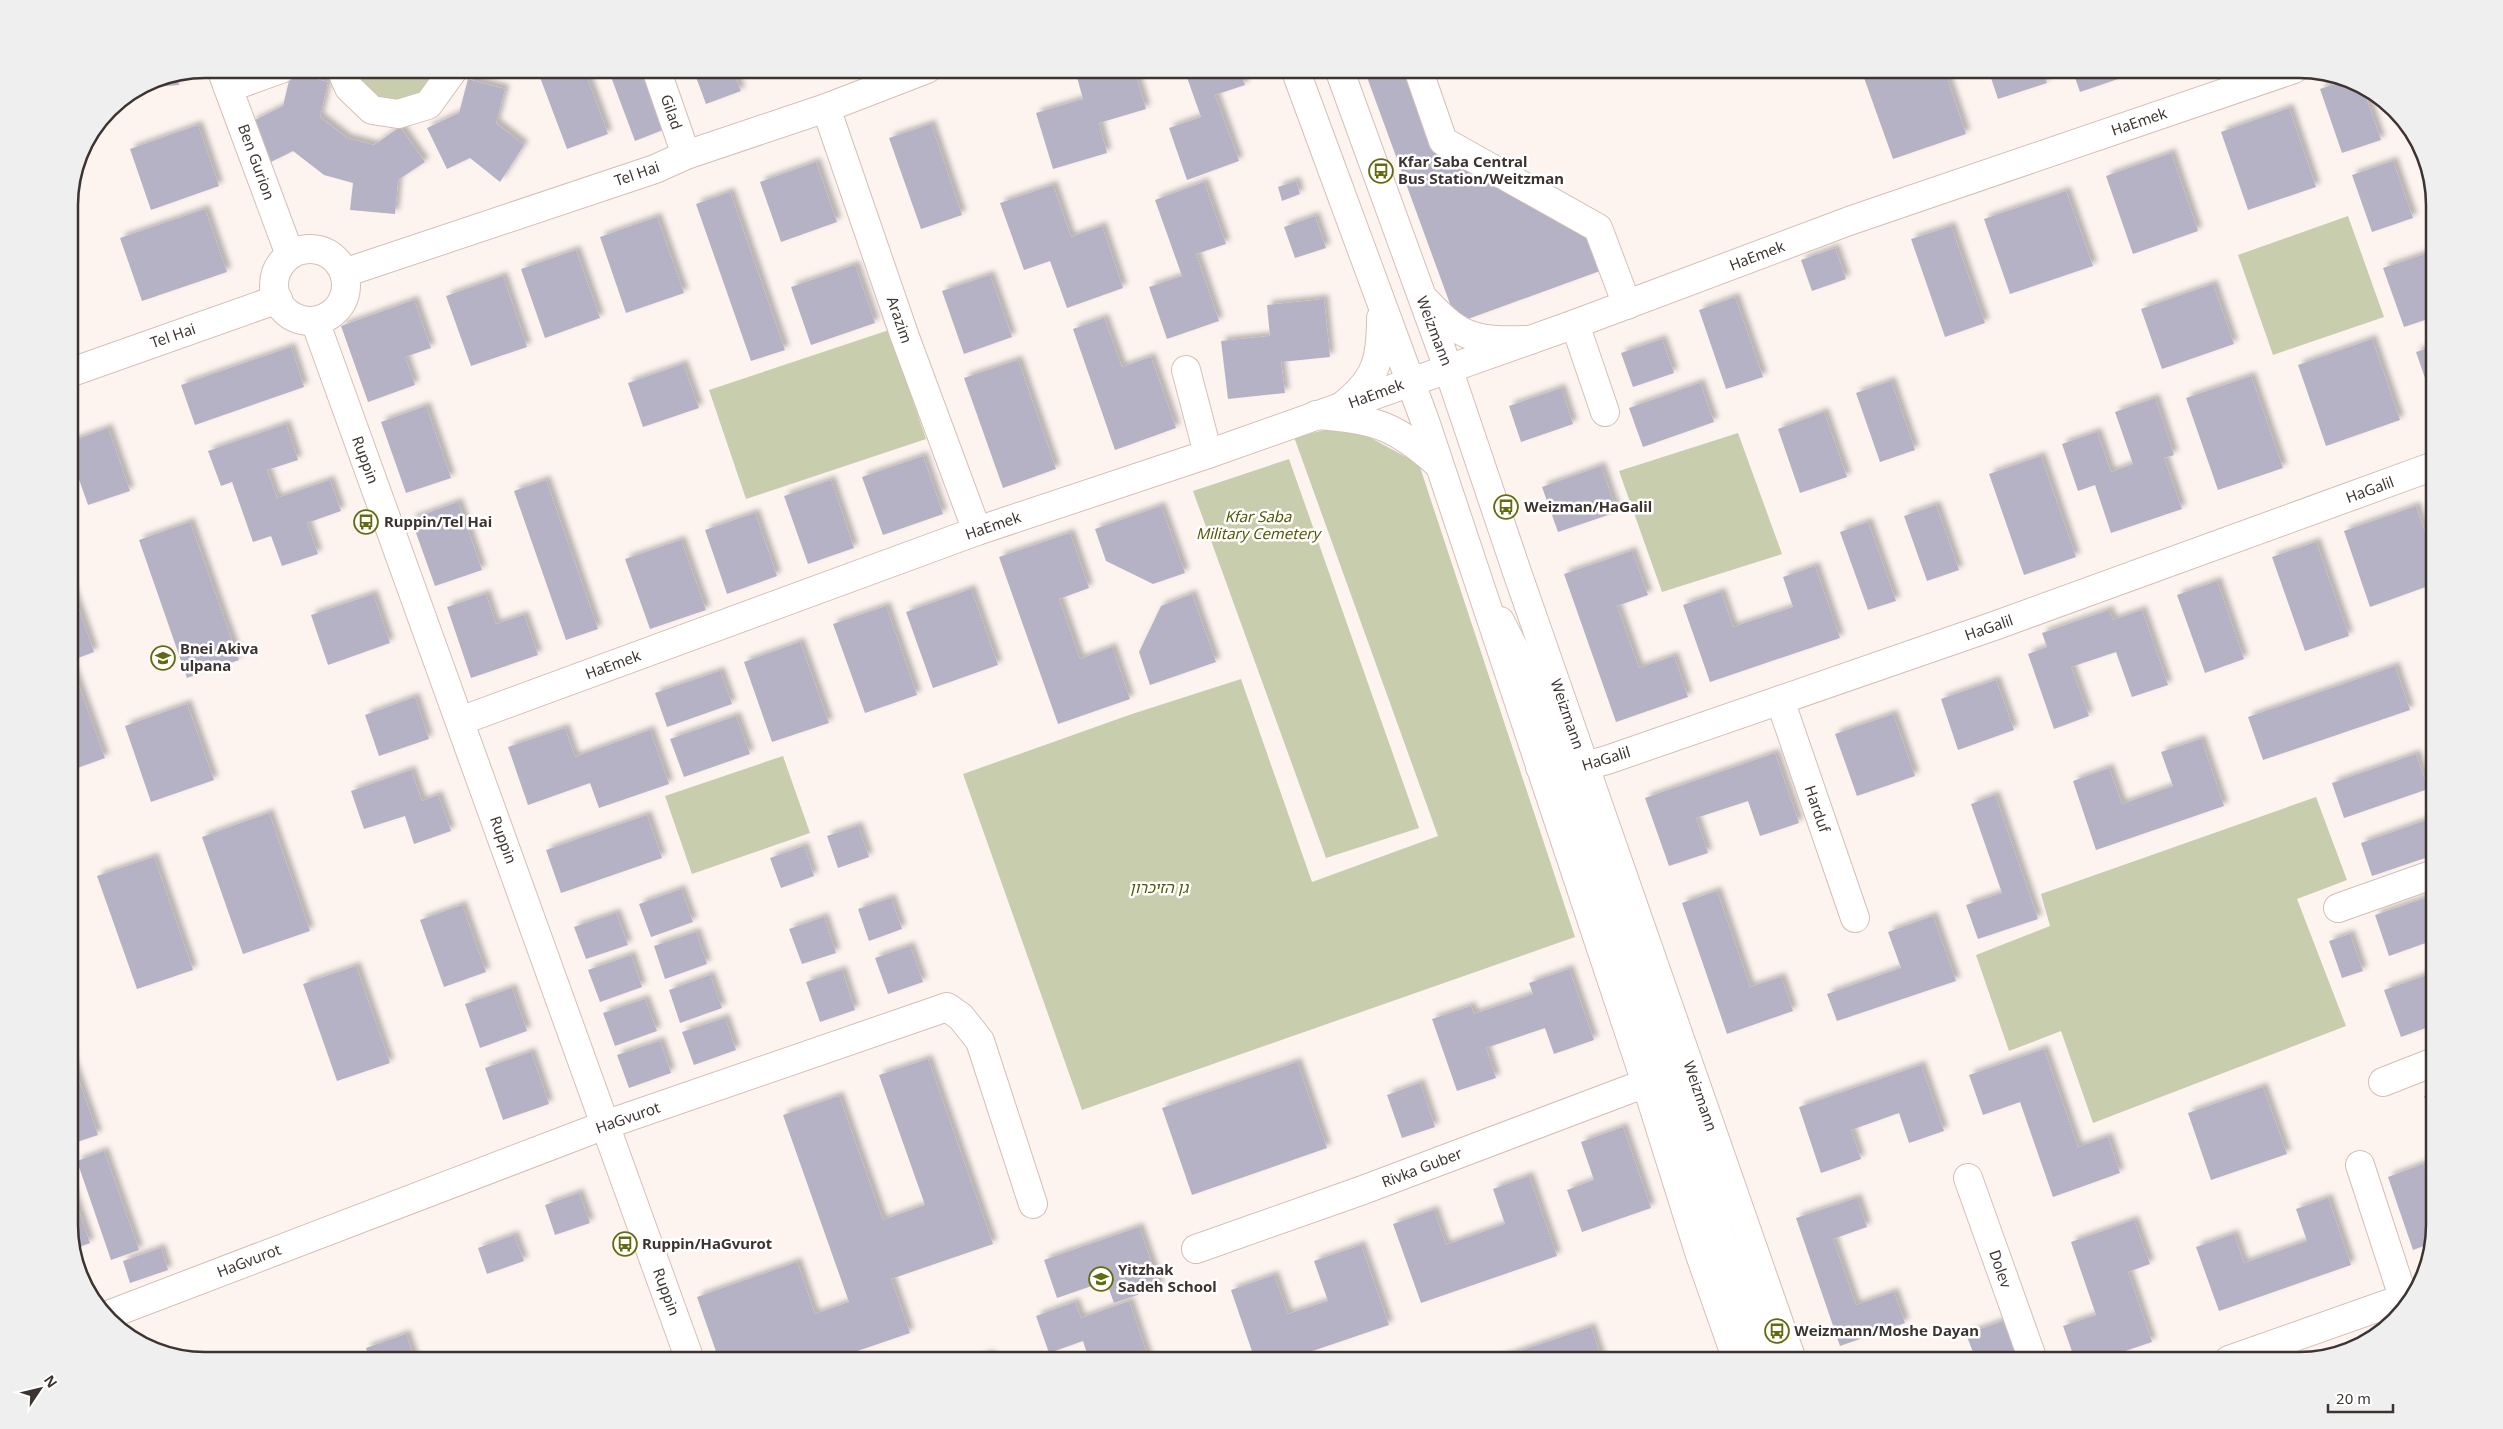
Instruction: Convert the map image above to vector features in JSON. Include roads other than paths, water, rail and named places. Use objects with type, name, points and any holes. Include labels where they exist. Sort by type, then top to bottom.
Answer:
[{"type":"street","name":"Ben Gurion","points":[[224,78],[290,255]]},
{"type":"street","points":[[345,78],[349,88],[372,110],[398,114],[428,105],[448,78]]},
{"type":"street","name":"Gilad","points":[[659,78],[686,155]]},
{"type":"street","name":"Tel Hai","points":[[344,273],[646,172],[686,155],[826,108],[903,78]]},
{"type":"street","name":"Weizmann","points":[[1298,78],[1381,306],[1411,382],[1475,575],[1562,768],[1735,1200],[1789,1352]]},
{"type":"street","name":"Weizmann","points":[[1342,78],[1448,368],[1517,572],[1562,768],[1646,1083],[1700,1254],[1735,1352]]},
{"type":"street","points":[[1421,78],[1443,141],[1598,228],[1627,305]]},
{"type":"street","name":"HaEmek","points":[[460,721],[976,531],[1208,454],[1575,324],[1849,221],[2268,78]]},
{"type":"street","name":"Arazim","points":[[826,108],[905,337],[976,531]]},
{"type":"street","points":[[305,249],[317,250],[334,258],[344,273],[346,287],[344,299],[332,313],[315,321],[295,317],[285,310],[278,299],[275,288],[276,275],[281,264],[290,255],[305,249]]},
{"type":"street","points":[[1420,295],[1457,331],[1477,339],[1530,340]]},
{"type":"street","name":"Tel Hai","points":[[78,369],[278,299]]},
{"type":"street","points":[[1328,411],[1368,383],[1377,362],[1381,339],[1381,306]]},
{"type":"street","name":"Ruppin","points":[[315,321],[687,1352]]},
{"type":"street","points":[[1575,324],[1605,412]]},
{"type":"street","points":[[1186,370],[1208,454]]},
{"type":"street","points":[[1328,411],[1350,418],[1377,423],[1400,433],[1439,465]]},
{"type":"street","name":"HaGalil","points":[[1562,768],[1780,700],[1994,626],[2425,469]]},
{"type":"street","name":"Harduf","points":[[1780,700],[1855,918]]},
{"type":"street","points":[[1562,768],[1598,826],[1610,897],[1719,1235],[1761,1352]]},
{"type":"street","points":[[2338,908],[2426,877]]},
{"type":"street","name":"HaGvurot","points":[[114,1313],[605,1125],[948,1007],[961,1018],[980,1041],[1033,1204]]},
{"type":"street","points":[[2383,1082],[2426,1065]]},
{"type":"street","name":"Rivka Guber","points":[[1196,1249],[1363,1190],[1646,1083]]},
{"type":"street","points":[[2360,1164],[2405,1292]]},
{"type":"street","name":"Dolev","points":[[1968,1178],[2030,1352]]},
{"type":"street","points":[[2252,1352],[2399,1302]]},
{"type":"place","name":"Kfar Saba Central Bus Station/Weitzman","points":[[1381,171]]},
{"type":"place","name":"Weizman/HaGalil","points":[[1506,507]]},
{"type":"place","name":"Ruppin/Tel Hai","points":[[366,522]]},
{"type":"place","name":"Bnei Akiva ulpana","points":[[163,658]]},
{"type":"place","name":"Ruppin/HaGvurot","points":[[625,1244]]},
{"type":"place","name":"Yitzhak Sadeh School","points":[[1101,1279]]},
{"type":"place","name":"Weizmann/Moshe Dayan","points":[[1777,1331]]},
{"type":"park label","name":"Kfar Saba Military Cemetery","points":[[1258,526]]},
{"type":"park label","name":"גן הזיכרון","points":[[1159,888]]}]
